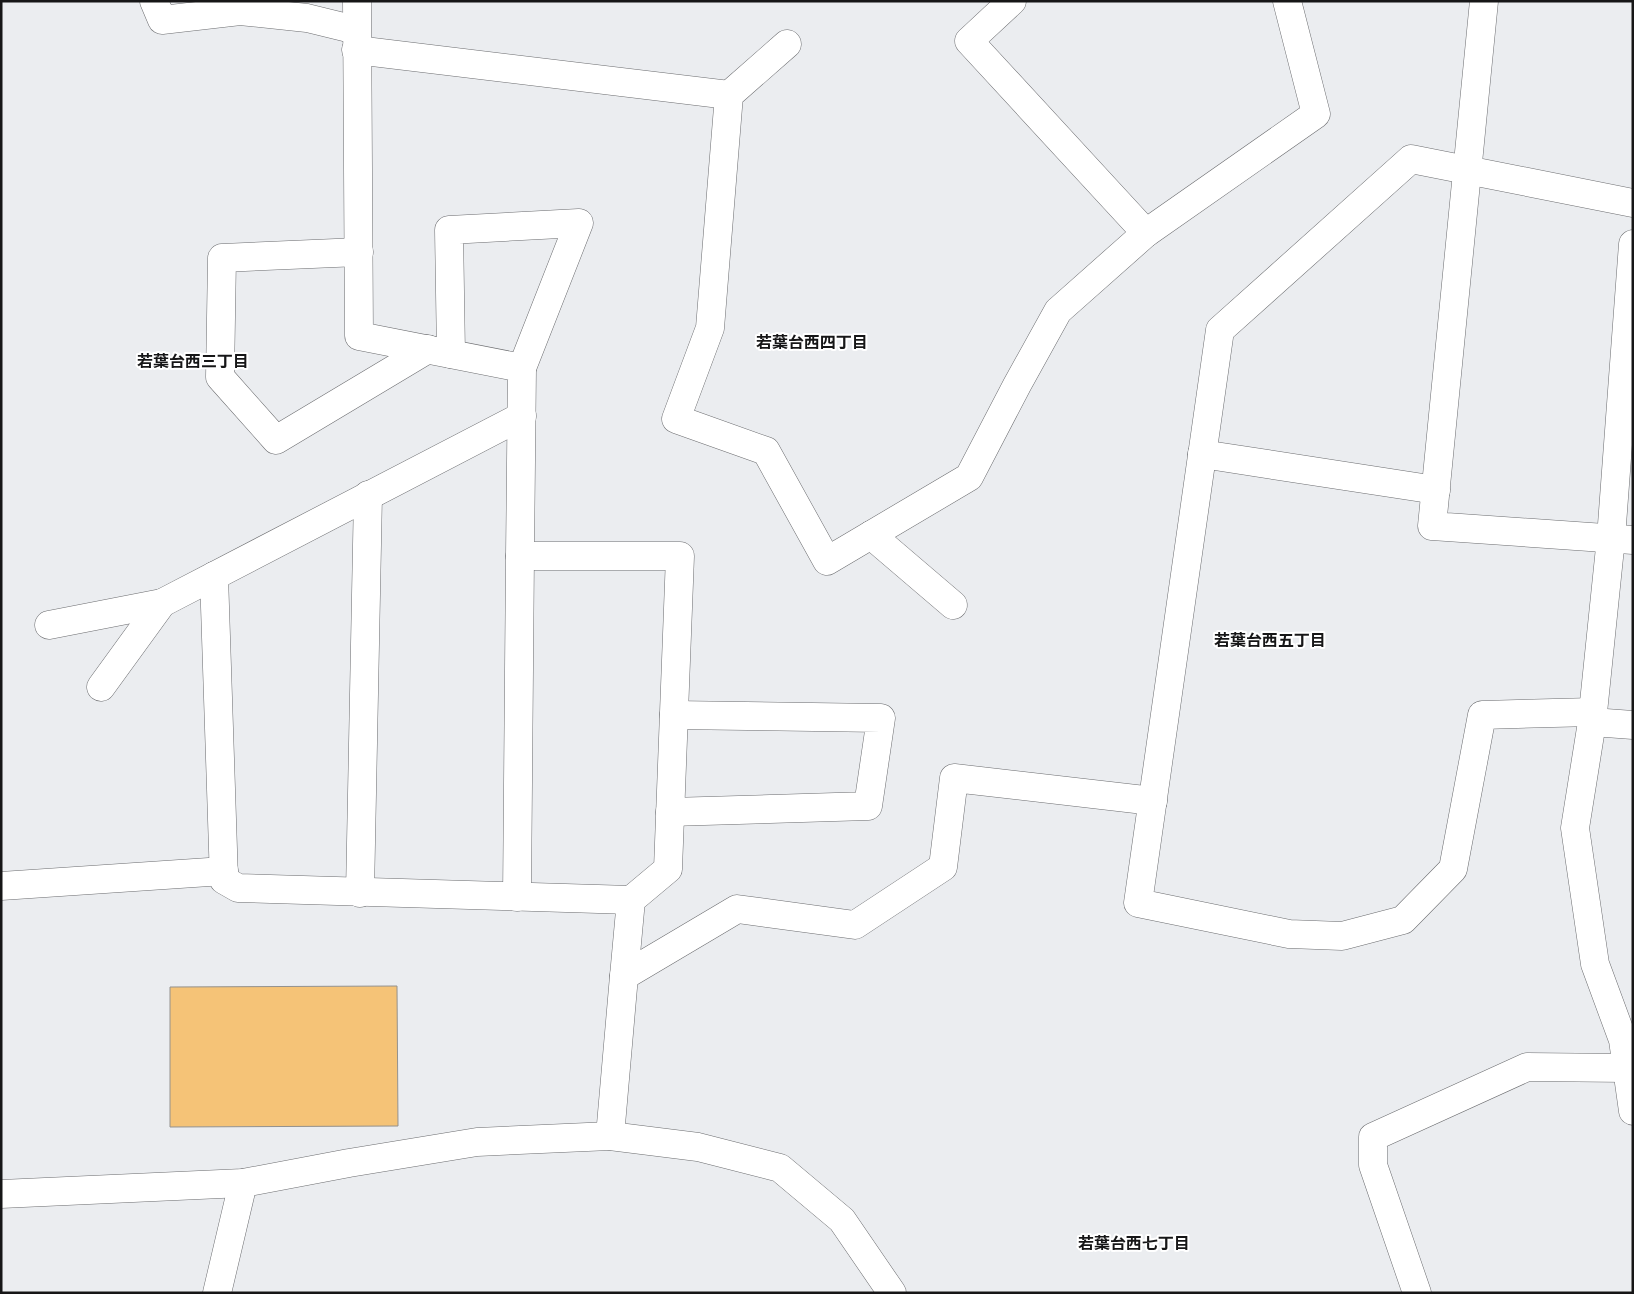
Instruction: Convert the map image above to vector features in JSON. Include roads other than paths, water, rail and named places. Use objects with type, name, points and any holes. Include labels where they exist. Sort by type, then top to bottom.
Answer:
[{"type":"street","points":[[154,1],[162,20],[240,11],[307,18],[356,40],[729,94]]},
{"type":"street","points":[[357,1],[359,336],[522,368]]},
{"type":"street","points":[[1012,1],[969,41],[1146,233]]},
{"type":"street","points":[[787,44],[729,94],[710,328],[676,420],[766,451],[827,561],[969,478],[1017,385],[1058,312],[1146,233],[1316,114],[1287,1]]},
{"type":"street","points":[[1484,1],[1432,526],[1622,539]]},
{"type":"street","points":[[1633,203],[1411,159],[1220,330],[1138,903],[1289,934],[1342,936],[1403,920],[1453,869],[1482,715],[1592,717],[1633,725]]},
{"type":"street","points":[[440,352],[449,230],[579,223],[522,368],[517,897]]},
{"type":"street","points":[[1633,244],[1622,539],[1575,828],[1595,964],[1623,1040],[1633,1111]]},
{"type":"street","points":[[359,252],[222,258],[220,377],[276,440],[440,352]]},
{"type":"street","points":[[49,625],[162,603],[522,416]]},
{"type":"street","points":[[1202,454],[1436,490]]},
{"type":"street","points":[[360,893],[368,496]]},
{"type":"street","points":[[871,535],[952,605]]},
{"type":"street","points":[[214,576],[224,880],[238,888],[631,900],[668,869],[680,556],[520,556]]},
{"type":"street","points":[[101,687],[162,603]]},
{"type":"street","points":[[670,812],[868,806],[881,718],[674,715]]},
{"type":"street","points":[[624,976],[737,909],[855,925],[943,866],[954,778],[1153,801]]},
{"type":"street","points":[[1,886],[224,872]]},
{"type":"street","points":[[610,1136],[631,900]]},
{"type":"street","points":[[1417,1293],[1373,1165],[1373,1137],[1527,1067],[1627,1068]]},
{"type":"street","points":[[1,1194],[243,1183],[477,1142],[610,1136],[698,1146],[780,1168],[842,1220],[892,1293]]},
{"type":"street","points":[[217,1293],[243,1183]]},
{"type":"district","name":"若葉台西四丁目","points":[[812,342]]},
{"type":"district","name":"若葉台西三丁目","points":[[193,361]]},
{"type":"district","name":"若葉台西五丁目","points":[[1270,640]]},
{"type":"district","name":"若葉台西七丁目","points":[[1134,1243]]}]
